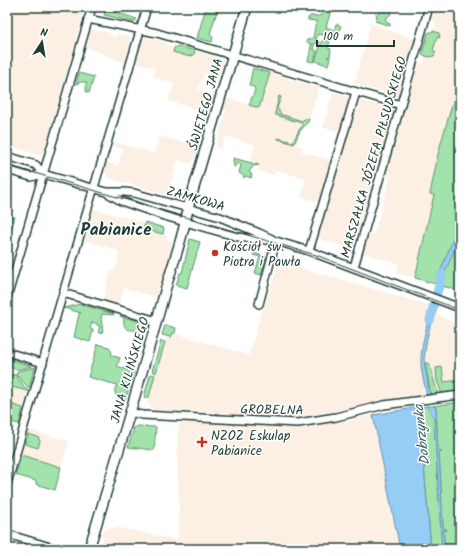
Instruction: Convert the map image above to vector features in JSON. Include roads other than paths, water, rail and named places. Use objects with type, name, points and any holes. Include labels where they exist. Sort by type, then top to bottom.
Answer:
[{"type":"main road","name":"ŚWIĘTEGO JANA","points":[[186,222],[188,208],[247,7]]},
{"type":"main road","name":"JANA KILIŃSKIEGO","points":[[89,549],[186,222]]},
{"type":"main road","name":"JANA KILIŃSKIEGO","points":[[96,549],[97,524]]},
{"type":"street","points":[[7,298],[92,7]]},
{"type":"street","points":[[7,484],[147,7]]},
{"type":"street","name":"MARSZAŁKA JÓZEFA PIŁSUDSKIEGO","points":[[354,267],[429,7]]},
{"type":"street","points":[[88,19],[140,29],[401,105]]},
{"type":"street","points":[[309,251],[356,92]]},
{"type":"street","name":"ZAMKOWA","points":[[7,156],[36,164],[44,174]]},
{"type":"street","name":"ZAMKOWA","points":[[7,170],[31,177],[44,174],[94,188],[146,211],[242,238],[276,241]]},
{"type":"street","name":"ZAMKOWA","points":[[106,192],[118,191],[134,193],[224,219],[276,241],[354,267],[460,308]]},
{"type":"street","points":[[259,304],[276,241]]},
{"type":"street","points":[[63,293],[157,321]]},
{"type":"street","points":[[7,352],[43,363]]},
{"type":"street","name":"GROBELNA","points":[[130,412],[142,415],[298,424],[343,416],[374,407],[460,395]]},
{"type":"street","points":[[7,534],[38,546],[57,549]]},
{"type":"water","points":[[460,222],[460,235],[444,275],[442,286],[435,284]]},
{"type":"water","points":[[431,309],[434,310],[427,338],[424,359],[430,396],[427,397],[421,355],[424,335]]},
{"type":"water","points":[[427,406],[433,406],[436,408],[438,450],[442,452],[439,452],[443,528],[447,530],[443,530],[445,549],[442,549],[434,418]]},
{"type":"water","points":[[419,407],[431,549],[400,549],[373,415]]},
{"type":"waterway","name":"Dobrzynka","points":[[430,320],[442,274]]},
{"type":"tram line","points":[[7,165],[316,255],[460,310]]},
{"type":"place","name":"Kościół św. Piotra i Pawła","points":[[215,253]]},
{"type":"place","name":"NZOZ Eskulap Pabianice","points":[[202,442]]},
{"type":"district","name":"Pabianice","points":[[116,229]]}]
